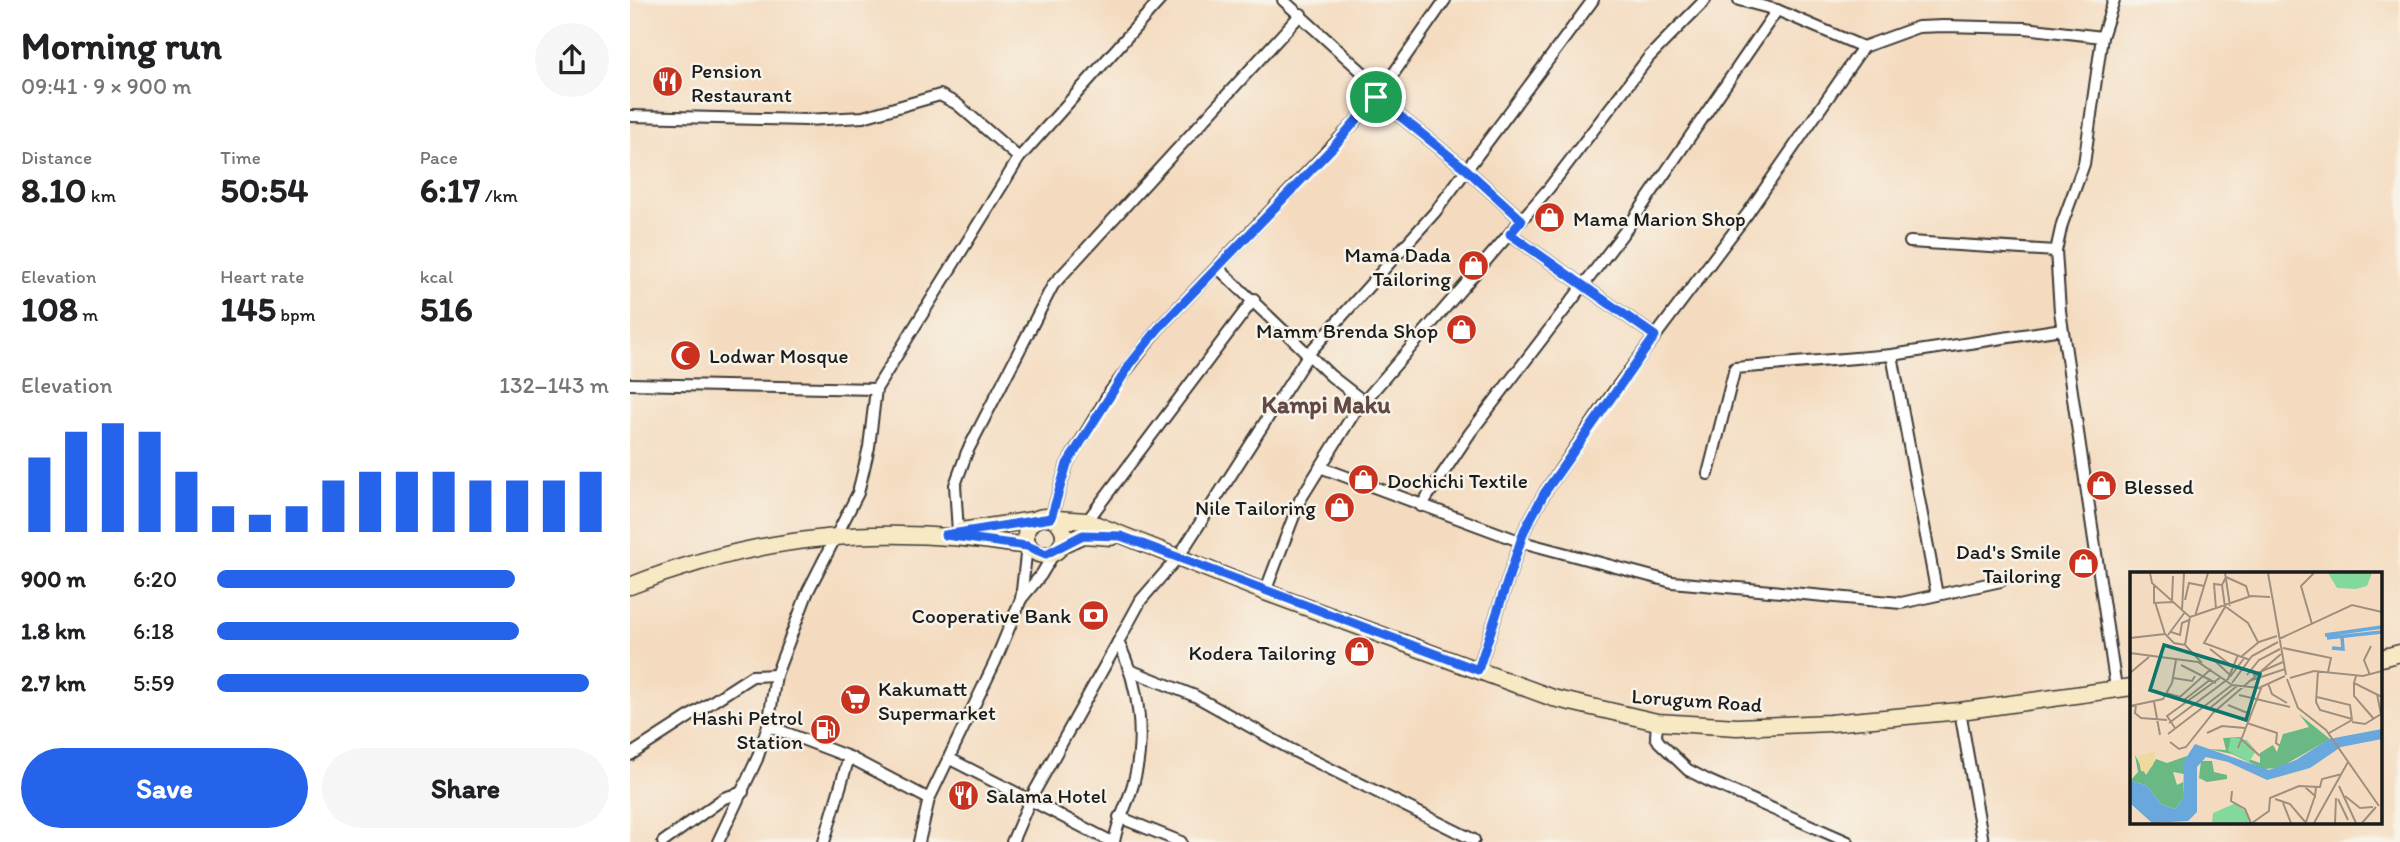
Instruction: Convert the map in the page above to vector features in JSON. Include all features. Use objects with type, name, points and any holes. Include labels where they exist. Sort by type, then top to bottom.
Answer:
[{"type":"main road","points":[[1027,546],[1028,530],[1049,519]]},
{"type":"main road","points":[[1049,519],[1064,530],[1059,547]]},
{"type":"main road","points":[[630,586],[745,550],[836,535],[952,533],[1049,519],[1087,521],[1121,536]]},
{"type":"main road","points":[[952,533],[1027,546],[1041,554],[1083,535],[1121,536]]},
{"type":"main road","name":"Lorugum Road","points":[[1121,536],[1179,555],[1265,592],[1564,702],[1657,722],[1786,727],[1960,711],[2124,687]]},
{"type":"main road","points":[[2382,658],[2400,653]]},
{"type":"street","points":[[718,842],[743,792],[768,726],[776,676],[807,591],[858,493],[869,447],[876,389],[1019,158],[1160,0]]},
{"type":"street","points":[[1283,0],[1301,14],[1379,93],[1522,220]]},
{"type":"street","points":[[1049,519],[1067,464],[1110,392],[1158,329],[1219,268],[1379,93],[1445,0]]},
{"type":"street","points":[[1012,842],[1031,798],[1141,600],[1179,555],[1310,352],[1435,212],[1593,0]]},
{"type":"street","points":[[1265,592],[1300,500],[1363,401],[1522,220],[1649,57],[1705,0]]},
{"type":"street","points":[[1740,0],[1777,10],[1863,47]]},
{"type":"street","points":[[2114,0],[2102,37],[2084,164],[2056,251],[2062,329],[2124,687]]},
{"type":"street","points":[[1421,506],[1469,433],[1628,227],[1777,10]]},
{"type":"street","points":[[952,533],[955,485],[967,452],[1054,285],[1301,14]]},
{"type":"street","points":[[1478,670],[1524,531],[1545,492],[1655,336],[1748,213],[1863,47],[1918,27],[2025,28],[2102,37]]},
{"type":"street","points":[[630,116],[806,120],[863,117],[940,96],[957,104],[1019,158]]},
{"type":"street","points":[[1510,234],[1655,336]]},
{"type":"street","points":[[1910,242],[2056,251]]},
{"type":"street","points":[[1219,268],[1310,352],[1331,376],[1363,401]]},
{"type":"street","points":[[1087,521],[1254,299]]},
{"type":"street","points":[[1708,474],[1735,368],[1892,355],[2062,329]]},
{"type":"street","points":[[1892,355],[1937,595]]},
{"type":"street","points":[[630,383],[876,389]]},
{"type":"street","points":[[1320,467],[1522,542],[1672,582],[1901,603],[2001,581]]},
{"type":"street","points":[[1021,599],[1027,546]]},
{"type":"street","points":[[919,842],[929,799],[950,759],[1021,599],[1059,547]]},
{"type":"street","points":[[950,759],[1113,842],[1119,817],[1131,792],[1140,735],[1132,671],[1118,642]]},
{"type":"street","points":[[1132,671],[1195,696],[1292,750],[1474,840]]},
{"type":"street","points":[[630,754],[752,676],[776,676]]},
{"type":"street","points":[[1960,711],[1983,842]]},
{"type":"street","points":[[1657,722],[1656,737],[1659,742],[1688,770],[1848,842]]},
{"type":"street","points":[[768,726],[849,757],[929,799]]},
{"type":"street","points":[[824,842],[849,757]]},
{"type":"street","points":[[663,842],[723,798],[743,792]]},
{"type":"street","points":[[1119,817],[1181,842]]},
{"type":"place","name":"Pension Restaurant","points":[[668,82]]},
{"type":"place","name":"Mama Marion Shop","points":[[1550,218]]},
{"type":"place","name":"Mama Dada Tailoring","points":[[1474,266]]},
{"type":"place","name":"Mamm Brenda Shop","points":[[1461,330]]},
{"type":"place","name":"Lodwar Mosque","points":[[686,355]]},
{"type":"place","name":"Dochichi Textile","points":[[1364,480]]},
{"type":"place","name":"Blessed","points":[[2101,486]]},
{"type":"place","name":"Nile Tailoring","points":[[1339,507]]},
{"type":"place","name":"Dad's Smile Tailoring","points":[[2084,563]]},
{"type":"place","name":"Cooperative Bank","points":[[1094,615]]},
{"type":"place","name":"Kodera Tailoring","points":[[1359,652]]},
{"type":"place","name":"Kakumatt Supermarket","points":[[855,700]]},
{"type":"place","name":"Hashi Petrol Station","points":[[826,729]]},
{"type":"place","name":"Salama Hotel","points":[[963,795]]},
{"type":"district","name":"Kampi Maku","points":[[1326,404]]},
{"type":"route","points":[[1376,97],[1467,170],[1522,220],[1510,234],[1655,336],[1545,492],[1524,531],[1478,670],[1265,592],[1179,555],[1121,536],[1083,535],[1046,554],[1038,553],[1027,546],[945,535],[1051,518],[1067,464],[1110,392],[1131,363],[1158,329],[1336,144],[1376,97]]}]
